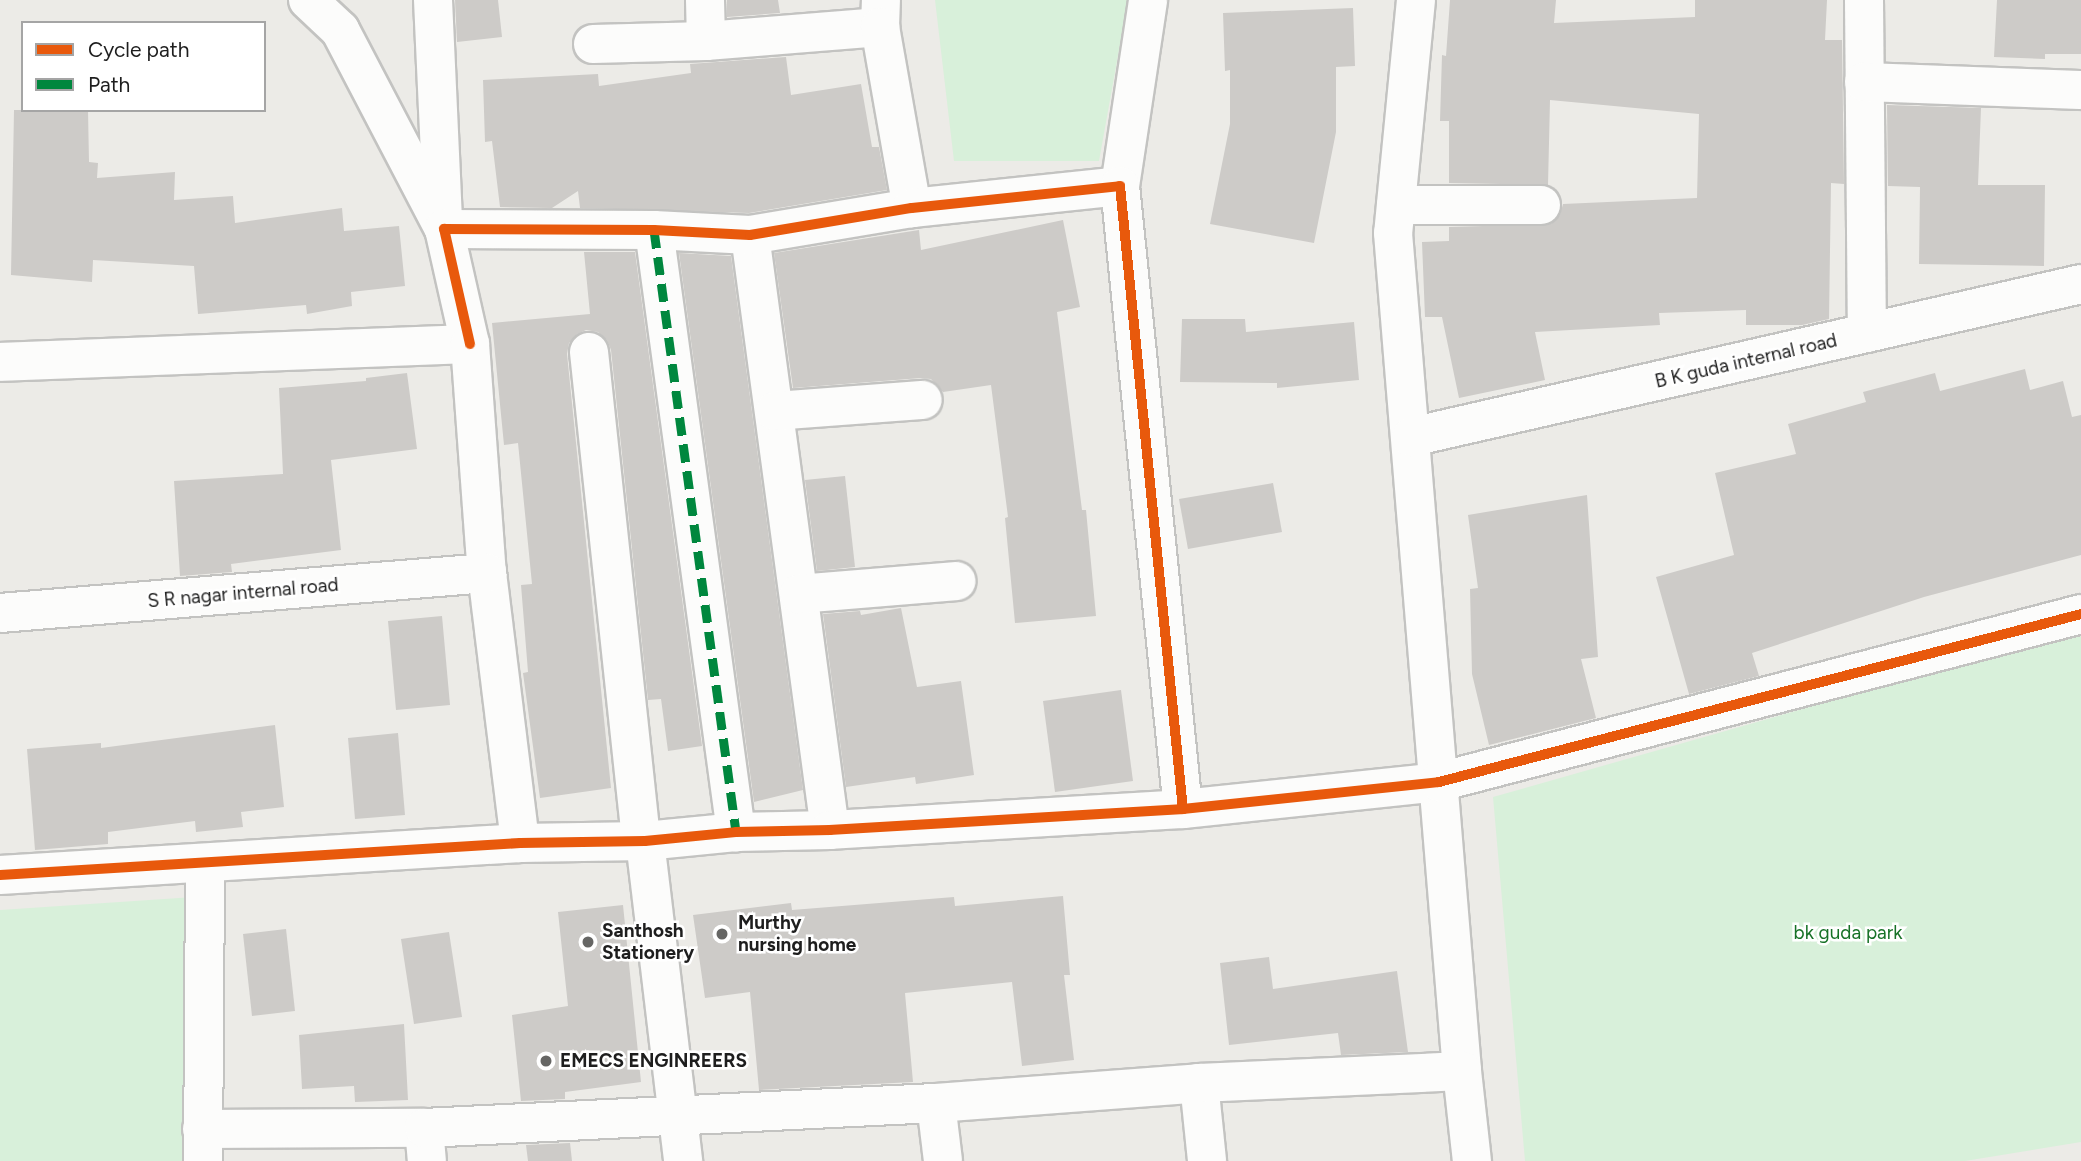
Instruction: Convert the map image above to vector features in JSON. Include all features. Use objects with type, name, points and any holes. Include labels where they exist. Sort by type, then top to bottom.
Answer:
[{"type":"street","points":[[308,0],[340,30],[444,229]]},
{"type":"street","points":[[433,0],[444,229],[470,344],[487,573],[520,843]]},
{"type":"street","points":[[705,0],[706,41]]},
{"type":"street","points":[[1148,0],[1119,186],[1183,809]]},
{"type":"street","points":[[1416,0],[1393,233],[1462,1071],[1472,1161]]},
{"type":"street","points":[[1864,0],[1867,333]]},
{"type":"street","points":[[593,44],[706,41],[881,14],[912,208]]},
{"type":"street","points":[[1864,82],[2081,90]]},
{"type":"street","points":[[444,229],[654,230],[750,235],[912,208],[1119,186]]},
{"type":"street","points":[[1396,205],[1541,205]]},
{"type":"street","points":[[654,230],[736,832]]},
{"type":"street","points":[[750,235],[830,830]]},
{"type":"street","name":"B K guda internal road","points":[[1411,438],[2081,284]]},
{"type":"street","points":[[0,362],[470,344]]},
{"type":"street","points":[[589,352],[643,841],[683,1161]]},
{"type":"street","points":[[775,411],[923,400]]},
{"type":"street","name":"S R nagar internal road","points":[[0,613],[487,573]]},
{"type":"street","points":[[799,594],[956,581]]},
{"type":"street","points":[[0,876],[520,843],[643,841],[736,832],[830,830],[1183,809],[1439,782],[2081,614]]},
{"type":"street","points":[[205,863],[202,1145],[426,1144],[678,1115],[936,1102],[1199,1083],[1462,1071]]},
{"type":"street","points":[[1199,1083],[1207,1161]]},
{"type":"street","points":[[936,1102],[943,1161]]},
{"type":"green space","points":[[935,0],[1128,0],[1099,161],[954,161]]},
{"type":"green space","name":"bk guda park","points":[[2081,630],[2081,1142],[1965,1161],[1525,1161],[1493,797]]},
{"type":"green space","points":[[209,896],[209,1161],[0,1161],[0,910]]},
{"type":"building","points":[[455,0],[498,0],[502,37],[457,42]]},
{"type":"building","points":[[727,0],[778,0],[780,13],[727,17]]},
{"type":"building","points":[[1450,0],[1556,0],[1554,23],[1695,17],[1695,0],[1827,0],[1825,40],[1842,40],[1844,184],[1831,183],[1829,319],[1802,325],[1746,325],[1746,310],[1659,313],[1660,325],[1535,332],[1545,380],[1459,398],[1442,317],[1425,317],[1422,242],[1449,241],[1449,227],[1551,224],[1560,215],[1563,204],[1697,198],[1699,114],[1550,100],[1548,185],[1449,183],[1449,121],[1440,121],[1442,55],[1446,56]]},
{"type":"building","points":[[1997,0],[2081,0],[2081,54],[2045,54],[2045,59],[1994,57]]},
{"type":"building","points":[[1353,8],[1355,66],[1336,67],[1336,132],[1314,243],[1210,224],[1230,124],[1230,70],[1225,71],[1223,13]]},
{"type":"building","points":[[786,57],[791,95],[861,84],[872,147],[879,147],[887,190],[749,213],[580,208],[578,191],[552,208],[500,207],[492,141],[485,142],[483,80],[598,74],[599,86],[691,73],[690,64]]},
{"type":"building","points":[[1887,105],[1981,108],[1978,185],[2045,185],[2044,266],[1919,264],[1920,187],[1888,186]]},
{"type":"building","points":[[14,110],[21,110],[88,112],[89,162],[98,163],[97,178],[175,172],[174,200],[233,196],[235,223],[342,208],[344,231],[399,226],[405,286],[351,292],[352,306],[307,314],[306,305],[198,314],[194,266],[93,260],[92,282],[11,275]]},
{"type":"building","points":[[1063,220],[1080,307],[1057,312],[1082,510],[1086,510],[1096,616],[1015,623],[1005,518],[1008,517],[991,385],[943,392],[931,379],[921,378],[793,388],[774,253],[919,230],[921,250]]},
{"type":"building","points":[[584,252],[635,252],[702,746],[668,751],[661,699],[648,700],[611,350],[607,340],[598,332],[586,330],[577,334],[569,343],[567,354],[611,788],[540,798],[523,673],[528,672],[521,585],[532,584],[518,443],[504,445],[492,323],[590,314]]},
{"type":"building","points":[[679,253],[731,256],[803,790],[754,802]]},
{"type":"building","points":[[1182,319],[1245,319],[1246,332],[1354,322],[1359,380],[1277,388],[1277,383],[1180,382]]},
{"type":"building","points":[[2025,369],[2030,390],[2063,381],[2072,417],[2081,415],[2081,555],[1924,597],[1752,653],[1759,676],[1689,694],[1656,577],[1734,555],[1715,473],[1796,454],[1788,424],[1866,402],[1863,392],[1935,373],[1940,391]]},
{"type":"building","points":[[407,373],[417,449],[331,460],[341,550],[231,564],[232,572],[180,576],[174,481],[283,474],[279,388],[366,381],[366,378]]},
{"type":"building","points":[[845,476],[855,567],[817,571],[805,480]]},
{"type":"building","points":[[1273,483],[1282,532],[1188,549],[1179,499]]},
{"type":"building","points":[[1587,495],[1598,657],[1581,659],[1596,718],[1489,745],[1472,674],[1470,589],[1478,588],[1468,515]]},
{"type":"building","points":[[901,608],[917,687],[961,681],[974,775],[916,784],[915,777],[846,787],[823,614],[860,611],[861,615]]},
{"type":"building","points":[[442,616],[450,705],[396,710],[388,621]]},
{"type":"building","points":[[1121,690],[1133,781],[1055,792],[1043,701]]},
{"type":"building","points":[[275,725],[284,807],[241,812],[243,827],[196,832],[195,821],[108,832],[108,844],[35,850],[27,749],[101,743],[101,748]]},
{"type":"building","points":[[398,733],[405,815],[355,819],[348,738]]},
{"type":"building","points":[[1063,896],[1070,975],[1064,975],[1074,1060],[1022,1066],[1012,982],[905,993],[913,1082],[759,1090],[750,992],[705,998],[693,915],[791,903],[792,910],[954,897],[955,906]]},
{"type":"building","points":[[623,905],[641,1082],[565,1092],[565,1099],[521,1101],[512,1015],[568,1006],[558,912]]},
{"type":"building","points":[[286,929],[295,1011],[252,1016],[243,934]]},
{"type":"building","points":[[449,932],[462,1017],[414,1024],[401,939]]},
{"type":"building","points":[[1269,957],[1273,989],[1397,971],[1408,1052],[1341,1055],[1338,1033],[1229,1045],[1220,963]]},
{"type":"building","points":[[404,1024],[408,1100],[355,1102],[354,1086],[302,1089],[299,1035]]},
{"type":"building","points":[[570,1143],[572,1161],[528,1161],[526,1145]]},
{"type":"marked path","points":[[654,230],[736,832]]},
{"type":"cycle path","points":[[470,344],[444,229],[654,230],[750,235],[912,208],[1120,186],[1183,809]]},
{"type":"cycle path","points":[[0,875],[520,843],[645,841],[736,832],[830,830],[1183,809],[1439,782],[2081,614]]},
{"type":"place","name":"Murthy nursing home","points":[[722,934]]},
{"type":"place","name":"Santhosh Stationery","points":[[588,942]]},
{"type":"place","name":"EMECS ENGINREERS","points":[[546,1061]]}]
